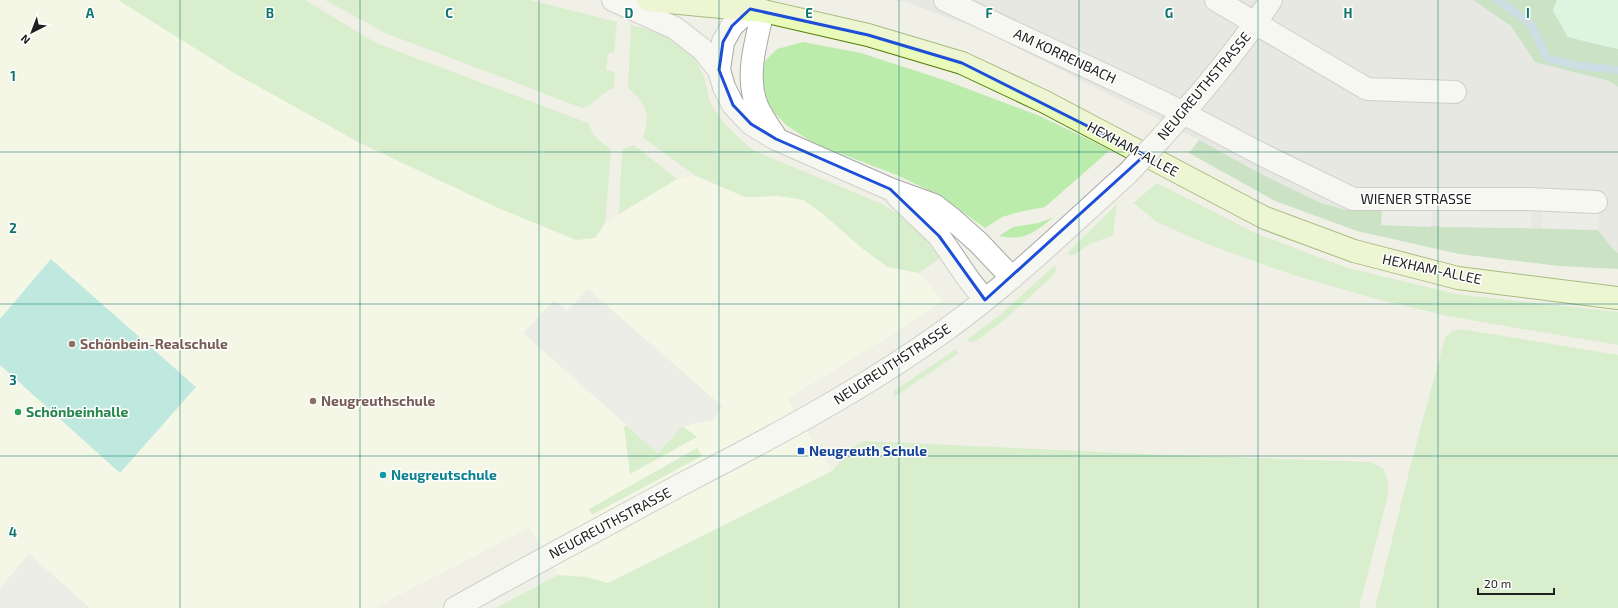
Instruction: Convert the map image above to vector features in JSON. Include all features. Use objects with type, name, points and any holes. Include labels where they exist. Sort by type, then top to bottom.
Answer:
[{"type":"main road","name":"HEXHAM-ALLEE","points":[[648,0],[756,10],[868,35],[962,63],[1045,102],[1265,218],[1354,251],[1458,278],[1618,298]]},
{"type":"street","points":[[613,0],[675,28],[702,49],[719,70],[724,87],[733,105],[751,124],[776,139],[890,189],[934,205],[979,243],[1012,278]]},
{"type":"street","name":"AM KORRENBACH","points":[[945,0],[1184,113]]},
{"type":"street","name":"NEUGREUTHSTRASSE","points":[[1216,0],[1256,23]]},
{"type":"street","name":"NEUGREUTHSTRASSE","points":[[455,608],[566,546],[758,445],[851,392],[946,330],[1012,278],[1128,173],[1184,113],[1256,23],[1271,0]]},
{"type":"street","points":[[719,70],[723,42],[732,26],[756,10]]},
{"type":"street","points":[[756,10],[751,85],[757,106],[776,139]]},
{"type":"street","points":[[1256,23],[1367,89],[1455,92]]},
{"type":"street","name":"WIENER STRASSE","points":[[1184,113],[1261,154],[1353,199],[1520,199],[1596,202]]},
{"type":"street","points":[[890,189],[939,236],[969,280],[985,300]]},
{"type":"highlighted area","points":[[750,9],[868,35],[962,63],[1145,155],[985,300],[939,236],[890,189],[776,139],[751,124],[733,105],[719,70],[723,42],[732,26]]},
{"type":"shaded area","points":[[0,0],[118,0],[236,74],[360,143],[595,238],[605,223],[677,179],[696,176],[745,197],[778,196],[804,200],[823,214],[863,249],[888,267],[919,273],[943,301],[904,327],[787,399],[832,471],[608,583],[586,577],[558,575],[529,528],[374,608],[0,608]]},
{"type":"shaded area","points":[[889,0],[1618,0],[1618,253],[1598,230],[1381,225],[1382,209],[1347,210],[1321,203],[1263,175],[1199,140],[982,30],[906,2]]},
{"type":"shaded area","points":[[1382,209],[1432,211],[1431,227],[1381,225]]},
{"type":"shaded area","points":[[1440,211],[1531,212],[1531,228],[1440,227]]},
{"type":"shaded area","points":[[1542,212],[1599,214],[1598,230],[1542,228]]},
{"type":"shaded area","name":"Schönbein-Realschule","points":[[51,259],[196,387],[120,473],[0,365],[0,319]]},
{"type":"shaded area","points":[[588,289],[723,407],[712,420],[682,426],[658,453],[523,333],[554,300],[567,311]]},
{"type":"shaded area","points":[[29,554],[90,608],[0,608],[0,588]]},
{"type":"green space","points":[[118,0],[305,0],[376,43],[588,123],[592,132],[597,138],[611,150],[605,223],[595,238],[576,240],[498,208],[360,143],[236,74]]},
{"type":"green space","points":[[325,0],[530,0],[617,22],[614,53],[608,54],[606,70],[615,72],[614,88],[609,90],[590,105],[582,108],[385,33]]},
{"type":"green space","points":[[1473,0],[1557,0],[1553,11],[1568,37],[1618,49],[1618,87],[1609,81],[1535,62],[1511,26]]},
{"type":"green space","points":[[1557,0],[1618,0],[1618,49],[1568,37],[1553,10]]},
{"type":"green space","points":[[631,25],[664,35],[683,46],[691,54],[703,75],[711,104],[715,111],[742,141],[755,151],[882,204],[911,222],[940,258],[919,273],[888,267],[863,249],[823,214],[804,200],[778,196],[745,197],[696,176],[643,138],[647,122],[646,110],[628,88]]},
{"type":"green space","points":[[803,42],[861,53],[947,81],[1040,116],[1110,150],[1045,207],[1002,217],[985,228],[940,196],[897,175],[815,144],[786,125],[765,103],[761,84],[765,61],[777,49]]},
{"type":"green space","points":[[1199,140],[1263,175],[1321,203],[1347,210],[1382,209],[1382,225],[1598,230],[1618,253],[1618,269],[1559,266],[1459,254],[1357,231],[1275,201],[1189,153]]},
{"type":"green space","points":[[634,145],[677,179],[619,214],[622,152],[623,149]]},
{"type":"green space","points":[[1157,183],[1257,234],[1348,268],[1456,294],[1618,312],[1618,345],[1447,316],[1373,298],[1293,275],[1204,243],[1157,222],[1133,203]]},
{"type":"green space","points":[[1117,204],[1114,233],[1112,236],[1092,243],[1074,255],[1069,255],[1067,253]]},
{"type":"green space","points":[[1054,217],[1029,234],[1016,237],[999,236],[1013,227],[1038,223]]},
{"type":"green space","points":[[1055,265],[1056,270],[1054,275],[1004,320],[975,342],[968,341],[968,339],[1001,314]]},
{"type":"green space","points":[[1460,329],[1618,355],[1618,608],[1375,608],[1413,456],[1445,338],[1452,331]]},
{"type":"green space","points":[[956,349],[958,354],[894,397],[894,391]]},
{"type":"green space","points":[[626,425],[658,453],[682,426],[697,437],[630,474],[624,427]]},
{"type":"green space","points":[[864,441],[1167,455],[1370,462],[1383,468],[1388,481],[1388,495],[1359,608],[496,608],[558,575],[586,577],[608,583],[832,471],[851,448]]},
{"type":"green space","points":[[697,448],[702,456],[592,515],[589,509]]},
{"type":"waterway","points":[[1498,0],[1530,23],[1547,58],[1579,66],[1618,70]]},
{"type":"place","name":"Schönbein-Realschule","points":[[72,344]]},
{"type":"place","name":"Neugreuthschule","points":[[313,401]]},
{"type":"place","name":"Schönbeinhalle","points":[[18,412]]},
{"type":"place","name":"Neugreuth Schule","points":[[801,451]]},
{"type":"place","name":"Neugreutschule","points":[[383,475]]}]
